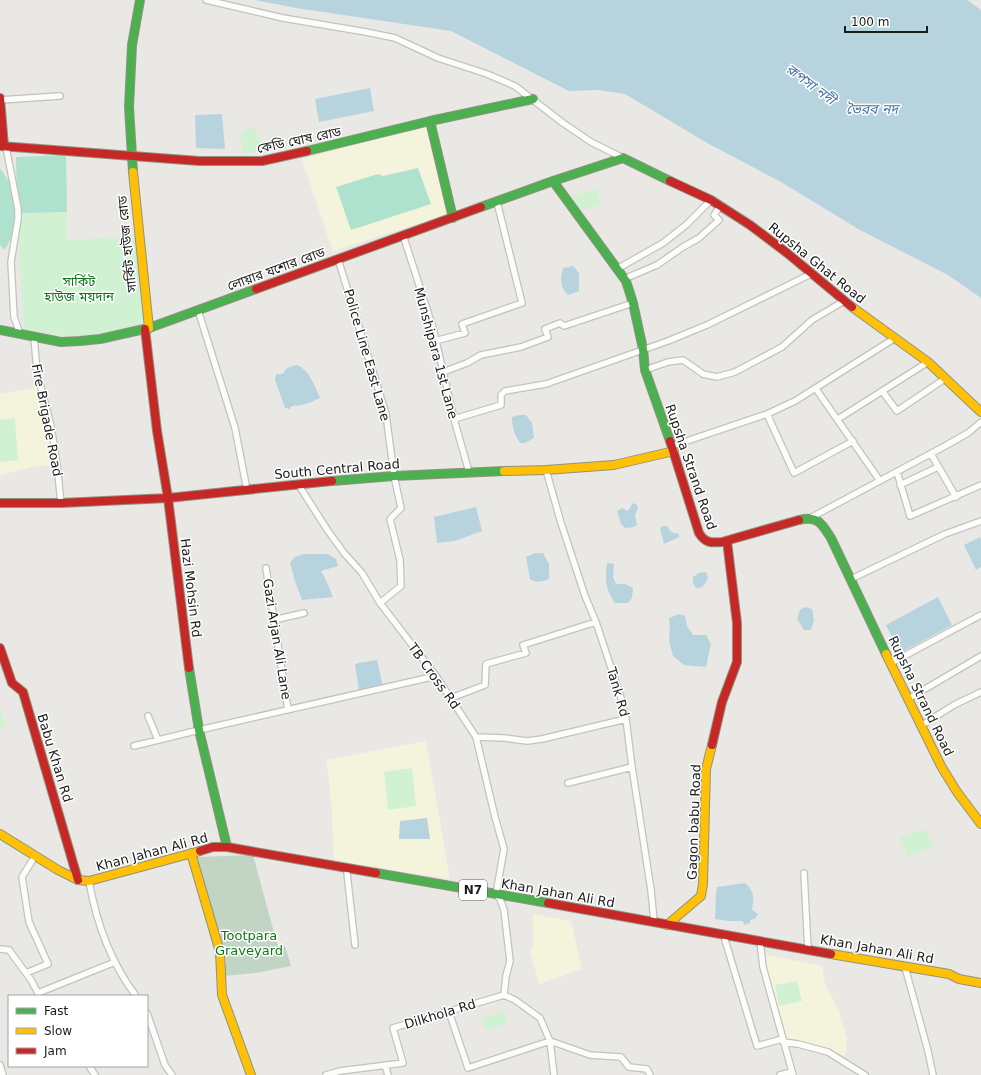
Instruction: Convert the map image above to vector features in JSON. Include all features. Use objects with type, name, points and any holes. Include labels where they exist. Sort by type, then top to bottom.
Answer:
[{"type":"main road","name":"সার্কিট হাউজ রোড","points":[[140,0],[132,45],[129,107],[131,156],[148,329]]},
{"type":"main road","points":[[0,99],[4,146]]},
{"type":"main road","name":"কেডি ঘোষ রোড","points":[[4,146],[199,161],[262,161],[331,146],[430,121],[533,99]]},
{"type":"main road","points":[[430,121],[453,218]]},
{"type":"main road","name":"লোয়ার যশোর রোড","points":[[0,330],[69,342],[111,338],[148,329],[553,181],[623,158]]},
{"type":"main road","name":"Rupsha Ghat Road","points":[[623,158],[721,205],[750,225],[844,301],[928,362],[981,412]]},
{"type":"main road","name":"Rupsha Strand Road","points":[[553,181],[626,281],[633,303],[643,349],[645,370],[673,449],[699,533],[703,540],[711,543],[727,541],[812,517],[819,521],[831,538],[908,699],[922,725],[936,758],[951,784],[981,824]]},
{"type":"main road","name":"Hazi Mohsin Rd","points":[[148,329],[157,431],[168,498],[192,689],[199,730],[227,848]]},
{"type":"main road","name":"South Central Road","points":[[0,503],[61,503],[168,498],[298,484],[394,476],[546,470],[614,465],[673,449]]},
{"type":"main road","name":"Gagon babu Road","points":[[667,924],[701,896],[702,890],[706,769],[722,702],[737,662],[737,623],[727,541]]},
{"type":"main road","name":"Babu Khan Rd","points":[[0,648],[12,683],[23,692],[78,880]]},
{"type":"main road","name":"Khan Jahan Ali Rd","points":[[0,834],[58,870],[90,884]]},
{"type":"main road","name":"Khan Jahan Ali Rd","points":[[0,841],[74,886],[90,884],[192,855],[213,847],[227,848],[498,896],[725,940],[808,950],[906,969],[948,979],[959,979],[981,983]]},
{"type":"main road","name":"Khan Jahan Ali Rd","points":[[192,855],[226,851],[347,873],[654,921],[760,944],[906,969]]},
{"type":"main road","points":[[192,855],[220,952],[222,965],[220,984],[222,995],[251,1075]]},
{"type":"street","points":[[206,0],[283,18],[395,38],[438,58],[487,74],[515,86],[591,142],[623,158]]},
{"type":"street","points":[[0,99],[60,96]]},
{"type":"street","points":[[4,146],[18,209],[18,219],[11,262],[14,316],[20,334]]},
{"type":"street","points":[[616,269],[663,243],[686,225],[711,200]]},
{"type":"street","points":[[435,341],[465,333],[462,324],[522,303],[498,202]]},
{"type":"street","points":[[624,279],[657,265],[699,238],[720,220],[714,214],[721,205]]},
{"type":"street","name":"Munshipara 1st Lane","points":[[403,235],[435,341],[454,419],[469,472]]},
{"type":"street","name":"Police Line East Lane","points":[[338,259],[386,414],[394,476],[401,508],[390,519],[400,560],[401,586],[380,603]]},
{"type":"street","points":[[454,419],[501,405],[501,395],[505,391],[546,384],[707,325],[811,274]]},
{"type":"street","points":[[645,370],[668,362],[683,360],[703,374],[717,377],[735,372],[782,347],[812,320],[844,301]]},
{"type":"street","points":[[443,372],[467,363],[481,355],[521,347],[548,337],[545,329],[560,323],[564,326],[633,303]]},
{"type":"street","points":[[198,310],[235,428],[247,490]]},
{"type":"street","name":"Fire Brigade Road","points":[[34,337],[37,372],[51,426],[58,465],[61,503]]},
{"type":"street","points":[[673,449],[767,414],[795,401],[895,338]]},
{"type":"street","points":[[838,419],[928,362]]},
{"type":"street","points":[[882,391],[897,411],[946,378]]},
{"type":"street","points":[[816,389],[880,481]]},
{"type":"street","points":[[767,414],[794,473],[853,441]]},
{"type":"street","points":[[812,517],[931,454],[968,433],[981,422]]},
{"type":"street","points":[[931,454],[956,497]]},
{"type":"street","points":[[900,485],[938,467]]},
{"type":"street","name":"Tank Rd","points":[[546,470],[561,523],[585,596],[596,622],[621,698],[626,719],[651,890],[654,921]]},
{"type":"street","points":[[897,472],[910,516],[981,485]]},
{"type":"street","name":"TB Cross Rd","points":[[298,484],[328,531],[344,553],[362,573],[380,603],[436,676],[476,737],[495,818],[504,849],[498,896]]},
{"type":"street","points":[[851,579],[945,534],[981,521]]},
{"type":"street","name":"Gazi Arjan Ali Lane","points":[[266,568],[288,710]]},
{"type":"street","points":[[274,620],[304,613]]},
{"type":"street","points":[[891,664],[981,615]]},
{"type":"street","points":[[451,698],[485,685],[486,664],[526,653],[523,645],[596,622]]},
{"type":"street","points":[[908,699],[981,656]]},
{"type":"street","points":[[134,746],[436,676]]},
{"type":"street","points":[[922,725],[954,705],[981,692]]},
{"type":"street","points":[[148,716],[158,740]]},
{"type":"street","points":[[476,737],[527,740],[542,739],[626,719]]},
{"type":"street","points":[[568,783],[632,767]]},
{"type":"street","points":[[26,973],[48,964],[29,922],[22,877],[32,861]]},
{"type":"street","points":[[347,873],[355,944]]},
{"type":"street","points":[[804,873],[808,950]]},
{"type":"street","points":[[90,884],[93,903],[110,952],[125,982],[135,995]]},
{"type":"street","points":[[498,896],[504,910],[510,961],[506,976],[504,995],[515,1000],[540,1018],[550,1041],[554,1075]]},
{"type":"street","points":[[725,940],[757,1046],[783,1040],[828,1052],[865,1075]]},
{"type":"street","points":[[760,944],[763,967],[793,1073],[780,1075]]},
{"type":"street","points":[[0,950],[9,950],[31,980],[39,995],[115,962]]},
{"type":"street","points":[[906,969],[933,1075]]},
{"type":"street","name":"Dilkhola Rd","points":[[326,1075],[340,1071],[403,1063],[393,1028],[504,995]]},
{"type":"street","points":[[449,1012],[468,1068],[550,1041],[590,1056],[621,1057],[629,1067],[647,1069],[650,1075]]},
{"type":"street","points":[[148,1016],[165,1065],[172,1075]]},
{"type":"street","points":[[0,1065],[3,1075]]},
{"type":"street","points":[[385,1065],[388,1075]]},
{"type":"shaded area","points":[[426,126],[449,214],[333,251],[302,159]]},
{"type":"shaded area","points":[[41,387],[56,465],[35,466],[0,475],[0,394]]},
{"type":"shaded area","points":[[426,741],[450,879],[334,861],[332,815],[326,760]]},
{"type":"shaded area","points":[[533,914],[571,921],[582,969],[539,984],[530,951],[533,948]]},
{"type":"shaded area","points":[[761,954],[822,966],[825,984],[839,1012],[847,1039],[845,1056],[783,1042]]},
{"type":"green space","points":[[255,128],[264,149],[244,154],[240,136],[247,129]]},
{"type":"green space","points":[[66,155],[67,212],[18,213],[14,233],[5,250],[0,245],[0,168],[11,186],[17,206],[16,157]]},
{"type":"green space","points":[[418,168],[431,204],[351,230],[336,187],[378,174],[383,176]]},
{"type":"green space","points":[[597,188],[601,204],[577,212],[572,196]]},
{"type":"green space","name":"সার্কিট হাউজ ময়দান","points":[[67,212],[67,241],[136,235],[145,325],[77,337],[24,331],[17,213]]},
{"type":"green space","points":[[15,418],[18,460],[0,462],[0,420]]},
{"type":"green space","points":[[0,707],[6,727],[0,729]]},
{"type":"green space","points":[[412,768],[416,806],[388,810],[384,772]]},
{"type":"green space","points":[[924,829],[934,846],[909,857],[900,838]]},
{"type":"green space","name":"Tootpara Graveyard","points":[[253,855],[278,947],[285,946],[291,966],[256,973],[223,976],[226,960],[197,857]]},
{"type":"green space","points":[[797,981],[802,1001],[779,1006],[775,985]]},
{"type":"green space","points":[[503,1011],[507,1023],[485,1031],[481,1019]]},
{"type":"water","name":"ভৈরব নদ","points":[[255,0],[967,0],[981,10],[981,298],[948,275],[860,230],[781,182],[709,144],[625,94],[598,90],[569,91],[451,31],[296,8]]},
{"type":"water","points":[[370,88],[374,111],[319,122],[315,99]]},
{"type":"water","points":[[222,114],[225,149],[196,148],[195,115]]},
{"type":"water","points":[[573,266],[579,273],[579,291],[568,295],[562,286],[562,272],[563,268]]},
{"type":"water","points":[[298,365],[309,375],[320,398],[309,403],[290,407],[290,409],[285,408],[275,380],[276,374],[283,374],[289,367]]},
{"type":"water","points":[[526,415],[532,423],[534,438],[525,443],[520,443],[513,428],[512,417]]},
{"type":"water","points":[[633,503],[637,505],[638,508],[635,516],[637,525],[634,527],[625,528],[621,524],[617,511],[622,508],[628,511]]},
{"type":"water","points":[[476,507],[482,531],[455,541],[437,543],[434,517]]},
{"type":"water","points":[[667,526],[671,532],[679,534],[679,537],[664,544],[660,528]]},
{"type":"water","points":[[980,537],[981,567],[976,570],[964,545]]},
{"type":"water","points":[[535,553],[543,553],[549,564],[549,579],[539,582],[530,579],[526,557]]},
{"type":"water","points":[[304,554],[328,554],[336,559],[338,566],[321,571],[333,597],[302,600],[290,563],[295,557]]},
{"type":"water","points":[[607,563],[614,564],[613,577],[616,584],[625,584],[633,588],[632,598],[628,603],[615,603],[609,593],[606,584]]},
{"type":"water","points":[[706,572],[708,577],[705,583],[701,588],[696,588],[693,583],[693,577],[699,573]]},
{"type":"water","points":[[938,597],[952,625],[900,653],[886,625]]},
{"type":"water","points":[[805,607],[812,609],[814,620],[811,630],[804,630],[797,619],[800,610]]},
{"type":"water","points":[[679,614],[685,616],[687,626],[693,635],[706,635],[711,644],[706,667],[684,665],[673,656],[669,641],[669,618]]},
{"type":"water","points":[[377,660],[383,687],[359,690],[355,665],[358,663]]},
{"type":"water","points":[[427,818],[430,839],[399,839],[400,821]]},
{"type":"water","points":[[745,883],[751,889],[753,895],[752,910],[758,914],[755,919],[750,920],[750,923],[744,925],[743,921],[715,919],[717,887]]},
{"type":"traffic: fast","points":[[133,172],[129,107],[132,45],[140,0]]},
{"type":"traffic: fast","points":[[430,121],[533,99]]},
{"type":"traffic: fast","points":[[307,151],[430,121],[453,218]]},
{"type":"traffic: fast","points":[[481,207],[623,158],[670,181]]},
{"type":"traffic: fast","points":[[553,181],[626,281],[633,303],[643,349],[645,370],[670,441]]},
{"type":"traffic: fast","points":[[0,330],[61,342],[100,339],[149,328],[256,289]]},
{"type":"traffic: fast","points":[[332,481],[394,476],[504,471]]},
{"type":"traffic: fast","points":[[799,520],[815,520],[819,522],[828,533],[886,654]]},
{"type":"traffic: fast","points":[[189,668],[199,730],[227,847]]},
{"type":"traffic: fast","points":[[376,873],[548,903]]},
{"type":"traffic: slow","points":[[133,172],[149,328]]},
{"type":"traffic: slow","points":[[852,307],[928,362],[981,412]]},
{"type":"traffic: slow","points":[[504,471],[546,470],[614,465],[674,451]]},
{"type":"traffic: slow","points":[[886,654],[941,766],[957,792],[981,824]]},
{"type":"traffic: slow","points":[[667,925],[701,896],[703,884],[706,769],[712,745]]},
{"type":"traffic: slow","points":[[0,834],[58,870],[78,880],[89,881],[200,851]]},
{"type":"traffic: slow","points":[[191,853],[220,952],[222,995],[251,1075]]},
{"type":"traffic: slow","points":[[831,954],[949,974],[959,979],[981,983]]},
{"type":"traffic: jam","points":[[0,98],[4,146]]},
{"type":"traffic: jam","points":[[0,146],[199,161],[262,161],[307,151]]},
{"type":"traffic: jam","points":[[670,181],[711,200],[750,225],[787,253],[852,307]]},
{"type":"traffic: jam","points":[[256,289],[481,207]]},
{"type":"traffic: jam","points":[[145,329],[157,431],[168,498],[189,668]]},
{"type":"traffic: jam","points":[[670,441],[699,533],[706,541],[722,542],[799,520]]},
{"type":"traffic: jam","points":[[0,503],[61,503],[168,498],[332,481]]},
{"type":"traffic: jam","points":[[712,745],[722,702],[737,662],[737,623],[727,541]]},
{"type":"traffic: jam","points":[[0,648],[12,683],[23,692],[78,880]]},
{"type":"traffic: jam","points":[[200,851],[213,847],[227,847],[376,873]]},
{"type":"traffic: jam","points":[[548,903],[831,954]]},
{"type":"water label","name":"রূপসা নদী","points":[[811,84]]}]
